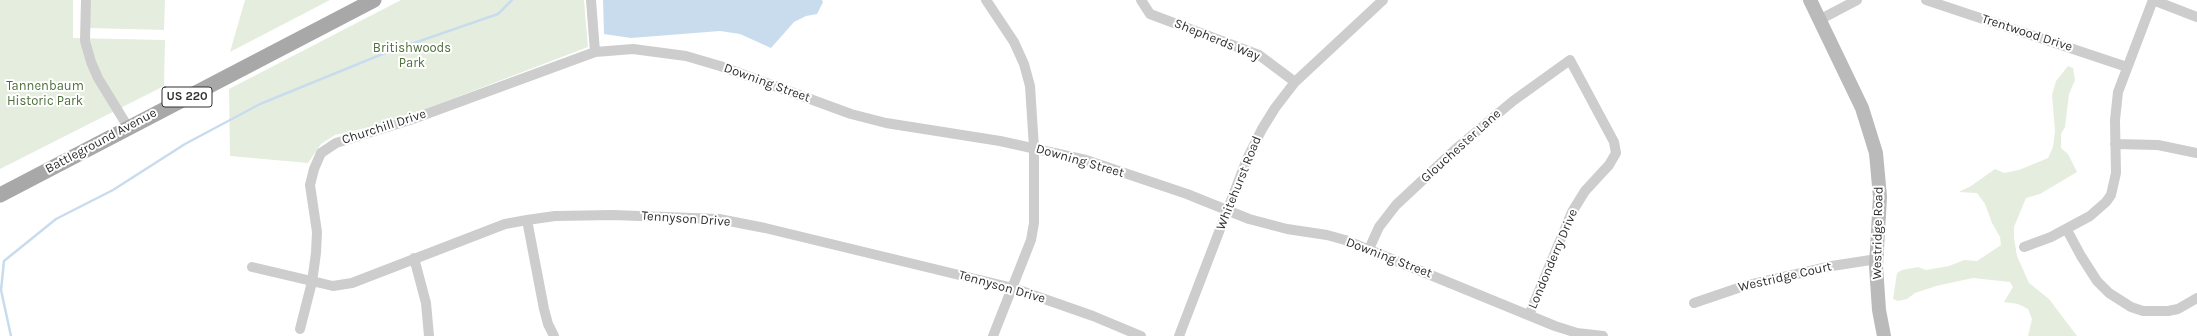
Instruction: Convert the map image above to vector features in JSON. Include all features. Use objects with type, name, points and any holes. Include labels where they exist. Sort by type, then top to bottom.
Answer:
[{"type":"main road","name":"Battleground Avenue","points":[[0,194],[374,0]]},
{"type":"main road","name":"Westridge Road","points":[[1810,0],[1862,108],[1876,153],[1880,197],[1877,259],[1879,310],[1884,336]]},
{"type":"street","points":[[86,0],[85,41],[91,62],[98,78],[128,127]]},
{"type":"street","points":[[591,0],[595,52]]},
{"type":"street","points":[[986,0],[1014,42],[1024,64],[1030,86],[1034,148],[1034,223],[1031,240],[993,336]]},
{"type":"street","name":"Shepherds Way","points":[[1141,0],[1150,14],[1259,55],[1295,82]]},
{"type":"street","name":"Whitehurst Road","points":[[1180,336],[1247,159],[1262,129],[1275,108],[1295,82],[1383,0]]},
{"type":"street","points":[[1819,20],[1857,0]]},
{"type":"street","name":"Trentwood Drive","points":[[1926,0],[2128,67]]},
{"type":"street","points":[[2024,247],[2067,230],[2090,216],[2106,202],[2111,195],[2116,173],[2116,104],[2153,0],[2197,17]]},
{"type":"street","name":"Downing Street","points":[[595,52],[633,49],[686,56],[728,69],[851,114],[886,123],[1034,148],[1086,160],[1187,194],[1267,224],[1327,235],[1369,249],[1577,334],[1603,336]]},
{"type":"street","name":"Churchill Drive","points":[[300,329],[312,282],[316,253],[317,232],[310,185],[314,169],[321,153],[336,143],[410,120],[595,52]]},
{"type":"street","name":"Glouchester Lane","points":[[1369,249],[1379,227],[1396,205],[1458,147],[1513,101],[1570,60]]},
{"type":"street","name":"Londonderry Drive","points":[[1529,315],[1572,212],[1585,191],[1609,165],[1616,153],[1614,142],[1570,60]]},
{"type":"street","points":[[2115,144],[2158,145],[2197,153]]},
{"type":"street","name":"Tennyson Drive","points":[[252,267],[333,286],[352,283],[505,224],[528,220],[555,216],[719,219],[765,228],[1013,288],[1093,316],[1141,336]]},
{"type":"street","points":[[528,220],[544,309],[554,336]]},
{"type":"street","points":[[2067,230],[2081,256],[2097,280],[2109,293],[2131,307],[2143,311],[2168,311],[2178,309],[2197,298]]},
{"type":"street","points":[[414,258],[426,303],[429,336]]},
{"type":"street","name":"Westridge Court","points":[[1694,303],[1744,286],[1832,266],[1877,259]]},
{"type":"green space","name":"Tannenbaum Historic Park","points":[[0,0],[73,0],[73,38],[165,40],[164,86],[0,169]]},
{"type":"green space","points":[[90,0],[165,0],[164,30],[89,28]]},
{"type":"green space","points":[[245,0],[330,0],[230,52]]},
{"type":"green space","name":"Britishwoods Park","points":[[401,0],[584,0],[588,47],[431,107],[370,127],[335,135],[321,144],[308,163],[230,156],[229,89]]},
{"type":"green space","points":[[2068,66],[2073,68],[2075,80],[2069,94],[2065,127],[2061,134],[2061,148],[2068,154],[2077,172],[2040,194],[2026,198],[2014,227],[2014,238],[2017,256],[2029,283],[2049,299],[2077,336],[2028,336],[2032,319],[2028,309],[2018,304],[2004,302],[2013,287],[2010,282],[1973,278],[1936,286],[1915,293],[1907,299],[1898,301],[1893,299],[1897,273],[1902,270],[1918,267],[1926,270],[1949,266],[1964,260],[1977,261],[2001,245],[2000,237],[1992,223],[1985,204],[1977,193],[1959,192],[1971,186],[1995,169],[2004,173],[2019,170],[2048,158],[2053,147],[2055,131],[2052,95],[2056,81]]},
{"type":"water","points":[[603,0],[822,0],[823,2],[817,14],[806,16],[794,22],[771,48],[740,34],[720,31],[631,38],[604,34]]},
{"type":"waterway","points":[[11,336],[1,290],[4,261],[56,219],[113,190],[185,144],[260,104],[385,53],[498,14],[512,0]]}]
